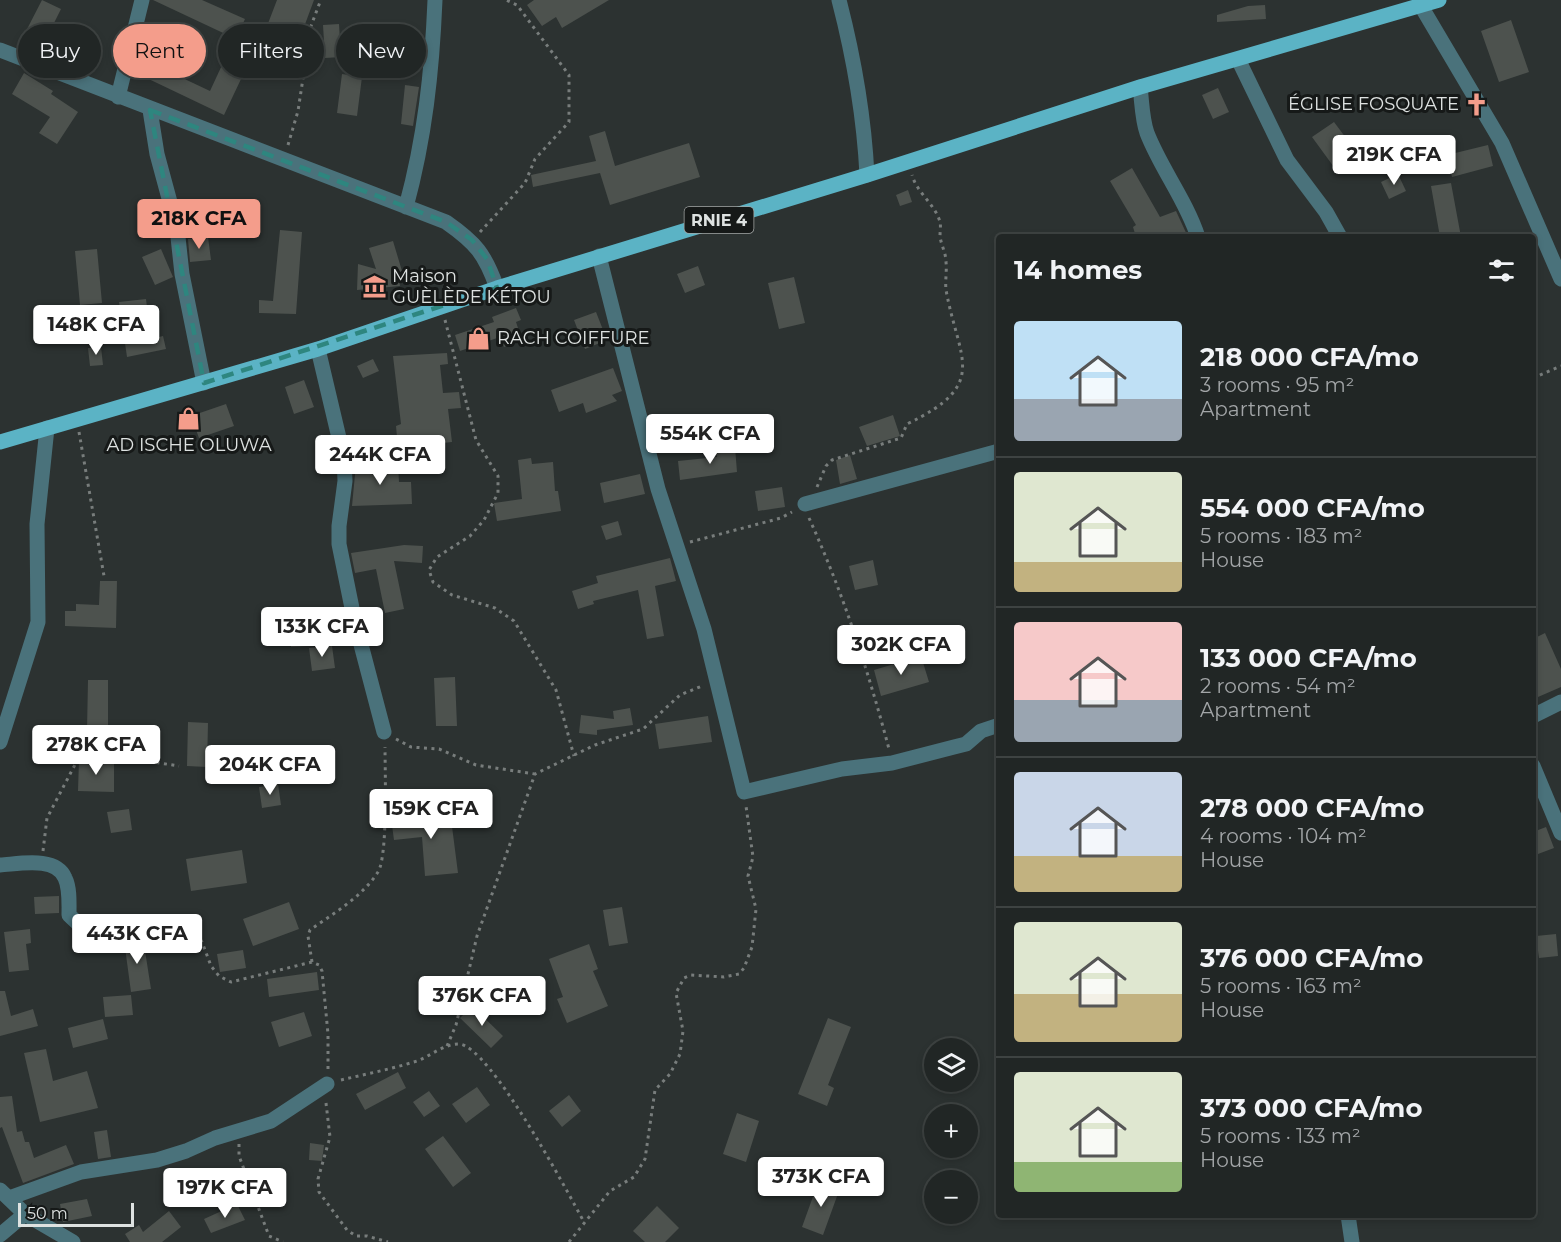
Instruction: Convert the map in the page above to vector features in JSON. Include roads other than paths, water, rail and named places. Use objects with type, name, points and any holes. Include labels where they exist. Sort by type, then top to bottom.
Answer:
[{"type":"main road","name":"RNIE 4","points":[[0,442],[318,349],[497,288],[867,175],[1140,87],[1439,0]]},
{"type":"street","points":[[118,97],[142,0]]},
{"type":"street","points":[[406,207],[421,152],[427,110],[433,67],[435,0]]},
{"type":"street","points":[[839,0],[849,39],[864,121],[867,175]]},
{"type":"street","points":[[1421,6],[1502,142],[1561,279]]},
{"type":"street","points":[[1,54],[283,158],[446,222],[472,240],[487,259],[497,288]]},
{"type":"street","points":[[1238,59],[1263,115],[1287,160],[1326,212],[1338,234]]},
{"type":"street","points":[[1140,87],[1146,130],[1200,234]]},
{"type":"street","points":[[150,110],[157,154],[177,228],[182,274],[204,383]]},
{"type":"street","points":[[599,256],[655,478],[704,629],[744,792],[769,788],[842,769],[892,763],[966,744],[981,731],[996,725]]},
{"type":"street","points":[[318,349],[344,459],[345,481],[339,544],[354,618],[384,732]]},
{"type":"street","points":[[0,742],[38,622],[37,524],[47,428]]},
{"type":"street","points":[[805,504],[996,452]]},
{"type":"street","points":[[1536,714],[1561,702]]},
{"type":"street","points":[[1536,773],[1561,833]]},
{"type":"street","points":[[0,865],[32,863],[53,866],[62,871],[67,880],[69,915],[87,932]]},
{"type":"street","points":[[4,1194],[81,1172],[157,1160],[244,1131],[282,1115],[327,1084]]},
{"type":"street","points":[[4,1194],[25,1214],[73,1242]]},
{"type":"street","points":[[0,1235],[25,1214]]},
{"type":"street","points":[[1348,1218],[1352,1242]]},
{"type":"place","name":"ÉGLISE FOSQUATE","points":[[1477,104]]},
{"type":"place","name":"Maison GUÈLÈDE KÉTOU","points":[[374,286]]},
{"type":"place","name":"RACH COIFFURE","points":[[479,338]]},
{"type":"place","name":"AD ISCHE OLUWA","points":[[189,419]]}]
